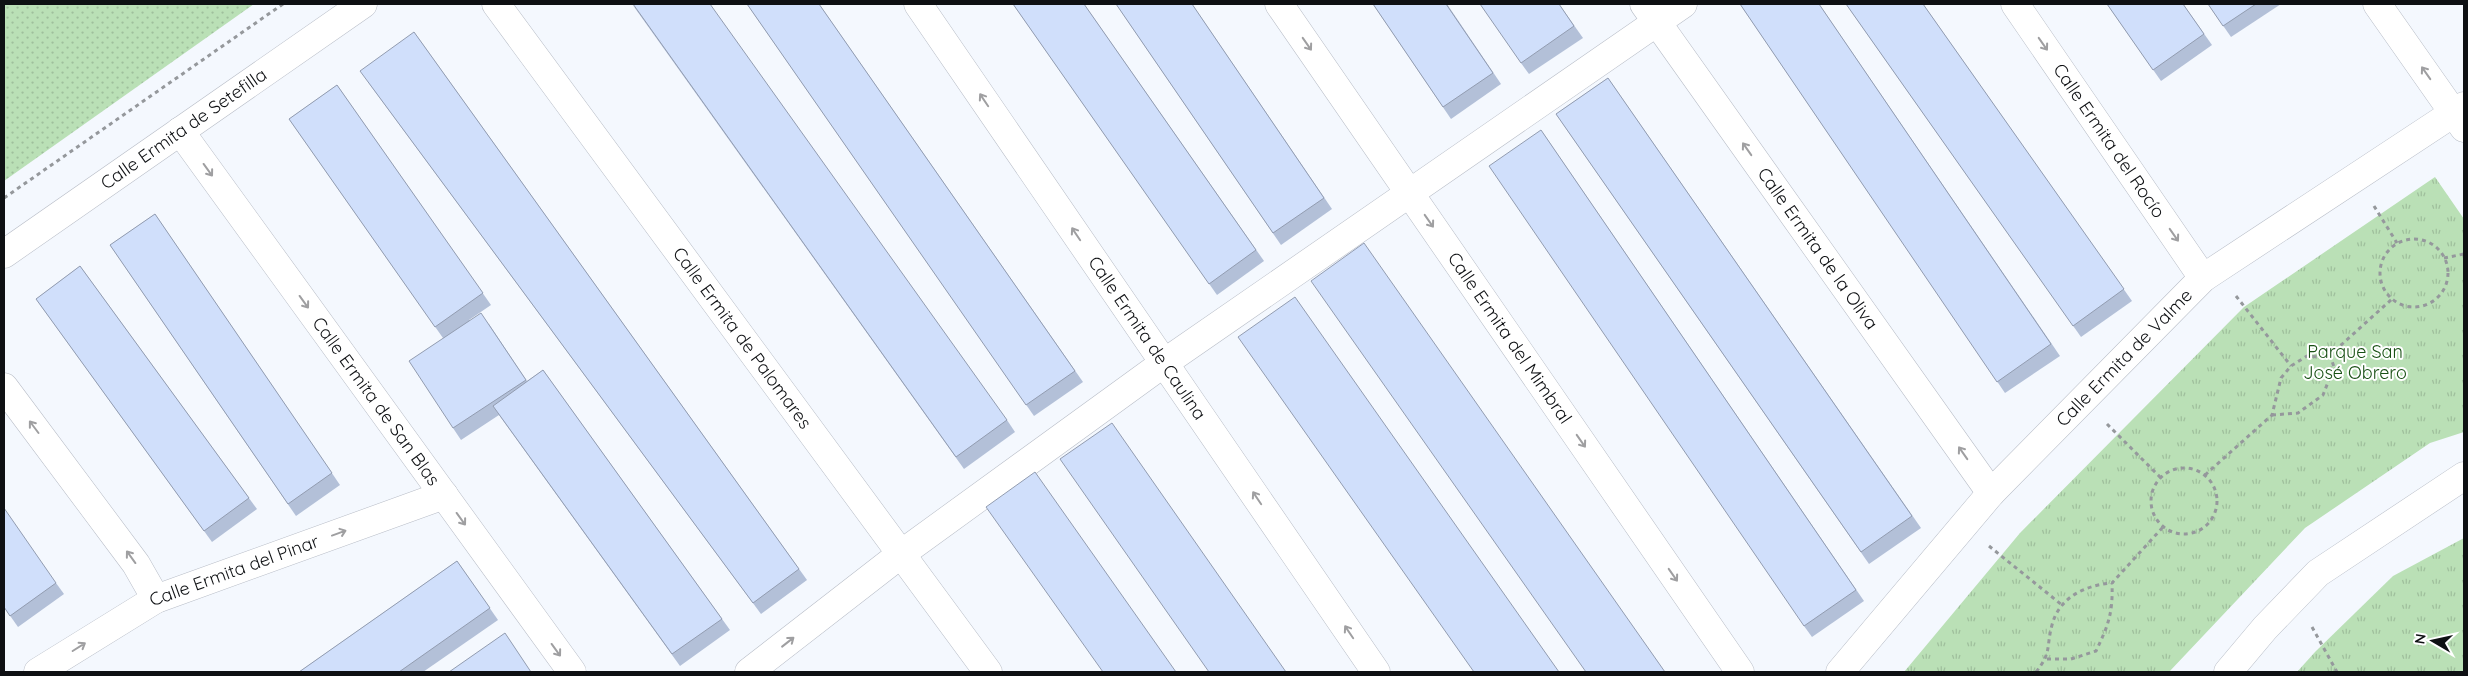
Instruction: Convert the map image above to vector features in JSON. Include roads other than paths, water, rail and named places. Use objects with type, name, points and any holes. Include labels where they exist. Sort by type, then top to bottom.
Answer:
[{"type":"street","name":"Calle Ermita de Setefilla","points":[[4,254],[363,4]]},
{"type":"street","name":"Calle Ermita de Palomares","points":[[496,4],[988,672]]},
{"type":"street","name":"Calle Ermita de Caulina","points":[[918,4],[1376,672]]},
{"type":"street","name":"Calle Ermita del Mimbral","points":[[1279,4],[1740,672]]},
{"type":"street","points":[[749,672],[901,554],[1164,363],[1410,193],[1650,13],[1683,4]]},
{"type":"street","name":"Calle Ermita del Rocío","points":[[2015,4],[2210,274]]},
{"type":"street","points":[[2377,4],[2461,116]]},
{"type":"street","name":"Calle Ermita de la Oliva","points":[[1650,13],[1991,493]]},
{"type":"street","name":"Calle Ermita de Valme","points":[[1840,672],[1991,493],[2210,274],[2356,178],[2461,116]]},
{"type":"street","name":"Calle Ermita de San Blas","points":[[180,131],[572,672]]},
{"type":"street","points":[[4,387],[136,564],[156,599]]},
{"type":"street","points":[[2228,672],[2293,596],[2318,573],[2464,476]]},
{"type":"street","name":"Calle Ermita del Pinar","points":[[38,672],[156,599],[444,495]]},
{"type":"park label","name":"Parque San José Obrero","points":[[2355,362]]}]
